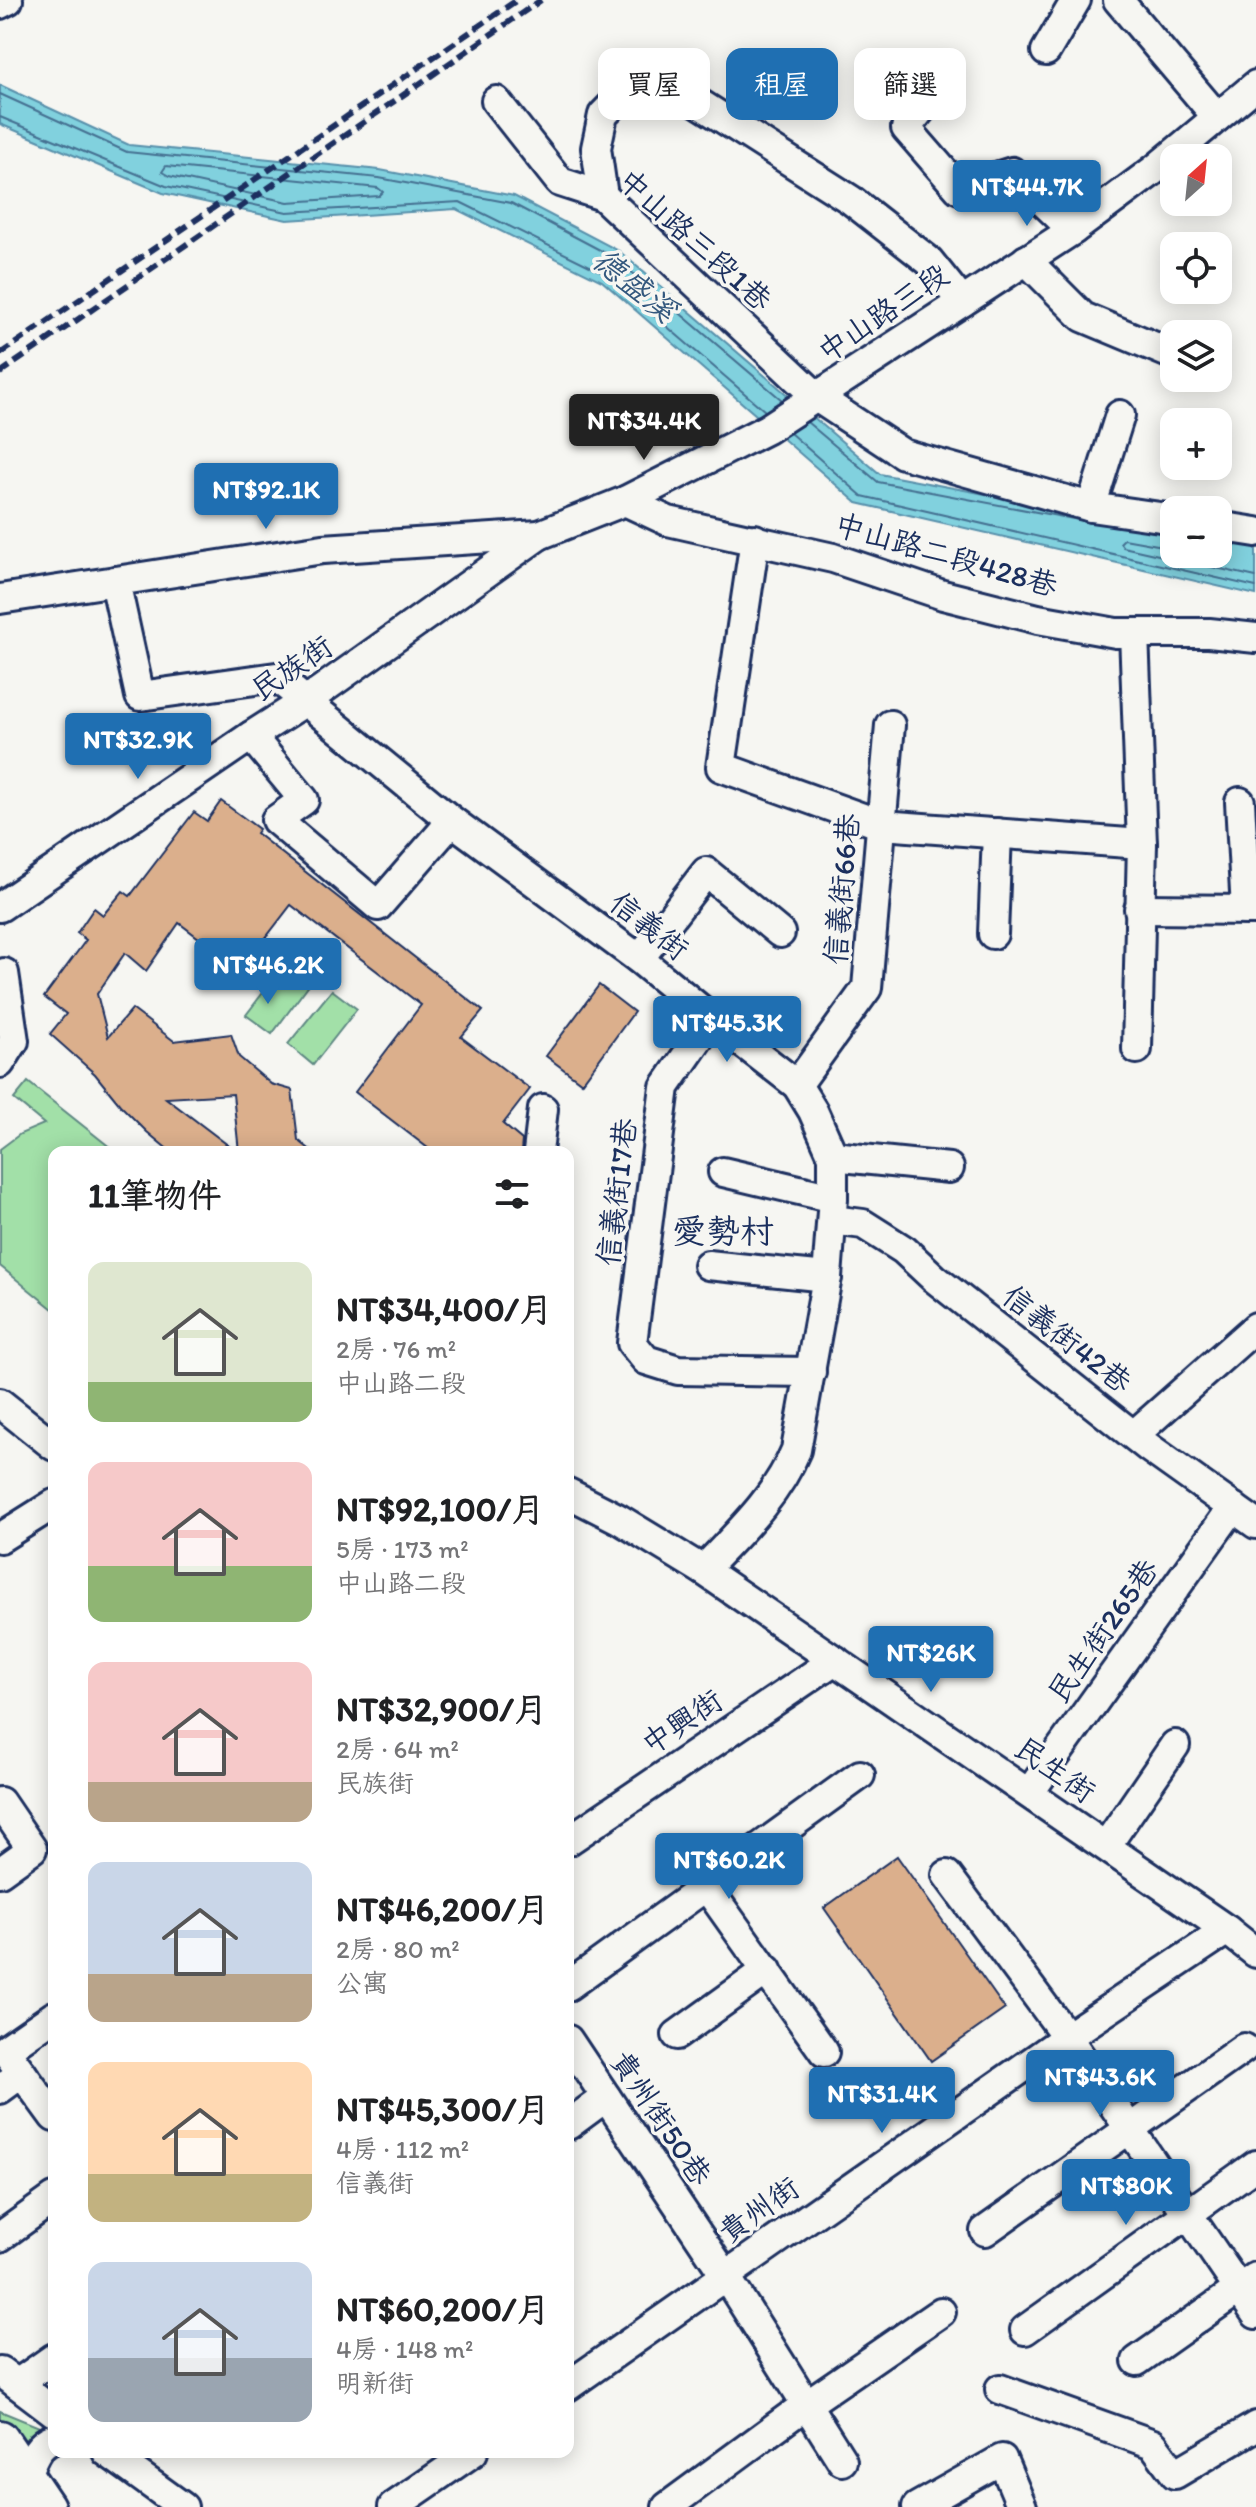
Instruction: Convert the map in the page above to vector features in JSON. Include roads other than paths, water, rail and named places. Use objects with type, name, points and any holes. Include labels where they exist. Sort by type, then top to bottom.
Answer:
[{"type":"main road","points":[[0,2439],[13,2490],[46,2507]]},
{"type":"street","points":[[0,4],[8,0]]},
{"type":"street","points":[[1046,51],[1076,0]]},
{"type":"street","points":[[1118,0],[1217,117]]},
{"type":"street","points":[[603,196],[596,148],[603,115],[647,70],[851,200],[929,261],[962,302]]},
{"type":"street","name":"中山路三段","points":[[539,535],[625,501],[767,429],[818,398],[1073,230],[1154,170],[1256,85]]},
{"type":"street","name":"中山路三段1巷","points":[[496,101],[560,182],[603,196],[818,398],[903,454],[1091,507],[1160,517]]},
{"type":"street","points":[[912,120],[906,128],[959,189],[1012,172],[1073,230]]},
{"type":"street","points":[[1026,260],[1083,317],[1160,349]]},
{"type":"street","points":[[1091,507],[1120,415]]},
{"type":"street","name":"中山路二段428巷","points":[[625,501],[668,521],[833,558],[943,595],[1038,619],[1116,633],[1209,633],[1256,638]]},
{"type":"street","points":[[1232,528],[1256,532]]},
{"type":"street","points":[[0,599],[323,549],[539,535]]},
{"type":"street","name":"民族街","points":[[0,907],[306,701],[539,535]]},
{"type":"street","points":[[755,539],[721,767],[882,825],[1142,844]]},
{"type":"street","name":"信義街","points":[[115,581],[140,696],[276,677],[452,821],[639,959],[797,1085],[833,1156],[833,1209],[827,1277],[796,1450],[785,1477],[703,1570]]},
{"type":"street","points":[[1134,633],[1142,844],[1137,1049]]},
{"type":"street","name":"信義街66巷","points":[[797,1085],[867,988],[890,725]]},
{"type":"street","points":[[251,736],[304,800],[276,820],[378,906],[452,821]]},
{"type":"street","points":[[1139,909],[1251,910],[1240,802]]},
{"type":"street","points":[[993,934],[997,833]]},
{"type":"street","points":[[639,959],[706,872],[780,933]]},
{"type":"street","points":[[0,1063],[14,1041],[4,973]]},
{"type":"street","name":"信義街17巷","points":[[712,1019],[665,1087],[632,1343],[646,1360],[678,1370],[811,1372]]},
{"type":"street","points":[[539,1146],[543,1109]]},
{"type":"street","points":[[833,1156],[949,1168]]},
{"type":"street","name":"信義街42巷","points":[[723,1172],[833,1209],[904,1250],[934,1278],[1148,1447],[1256,1524]]},
{"type":"street","points":[[708,1265],[827,1277]]},
{"type":"street","points":[[1134,1435],[1256,1327]]},
{"type":"street","points":[[0,1403],[48,1441]]},
{"type":"street","name":"民生街","points":[[574,1496],[619,1519],[703,1570],[1106,1846],[1256,1953]]},
{"type":"street","name":"民生街265巷","points":[[1029,1793],[1233,1507]]},
{"type":"street","points":[[0,1538],[48,1508]]},
{"type":"street","name":"中興街","points":[[574,1832],[835,1660]]},
{"type":"street","points":[[1106,1846],[1175,1745]]},
{"type":"street","points":[[574,1982],[860,1775]]},
{"type":"street","points":[[0,1802],[32,1849],[0,1872]]},
{"type":"street","points":[[947,1875],[1067,2037],[1188,2214],[1247,2283],[1256,2314]]},
{"type":"street","points":[[706,1886],[824,2052]]},
{"type":"street","name":"貴州街","points":[[574,2382],[1067,2037],[1227,1930]]},
{"type":"street","points":[[677,2035],[767,1970]]},
{"type":"street","points":[[48,2020],[5,2050],[11,2081],[48,2112]]},
{"type":"street","points":[[985,2231],[1244,2048]]},
{"type":"street","name":"貴州街50巷","points":[[574,2049],[725,2275],[842,2461]]},
{"type":"street","points":[[574,2121],[606,2097]]},
{"type":"street","points":[[1025,2330],[1256,2165]]},
{"type":"street","points":[[0,2237],[48,2202]]},
{"type":"street","points":[[1137,2361],[1247,2283]]},
{"type":"street","points":[[667,2507],[807,2404],[941,2312]]},
{"type":"street","points":[[48,2361],[9,2378],[48,2407]]},
{"type":"street","points":[[1000,2389],[1153,2444],[1175,2474],[1256,2426]]},
{"type":"street","points":[[13,2490],[33,2457],[48,2440]]},
{"type":"street","points":[[115,2458],[183,2507]]},
{"type":"street","points":[[393,2507],[464,2458]]},
{"type":"street","points":[[917,2507],[1002,2459],[1022,2507]]},
{"type":"water","name":"德盛溪","points":[[0,85],[129,145],[380,170],[514,196],[619,251],[880,474],[1160,527],[1160,568],[1232,568],[1232,542],[1256,546],[1256,595],[857,503],[602,281],[456,209],[287,220],[163,193],[0,124]]},
{"type":"railway","points":[[0,354],[517,0]]},
{"type":"railway","points":[[0,373],[541,0]]},
{"type":"district","name":"愛勢村","points":[[723,1231]]}]
